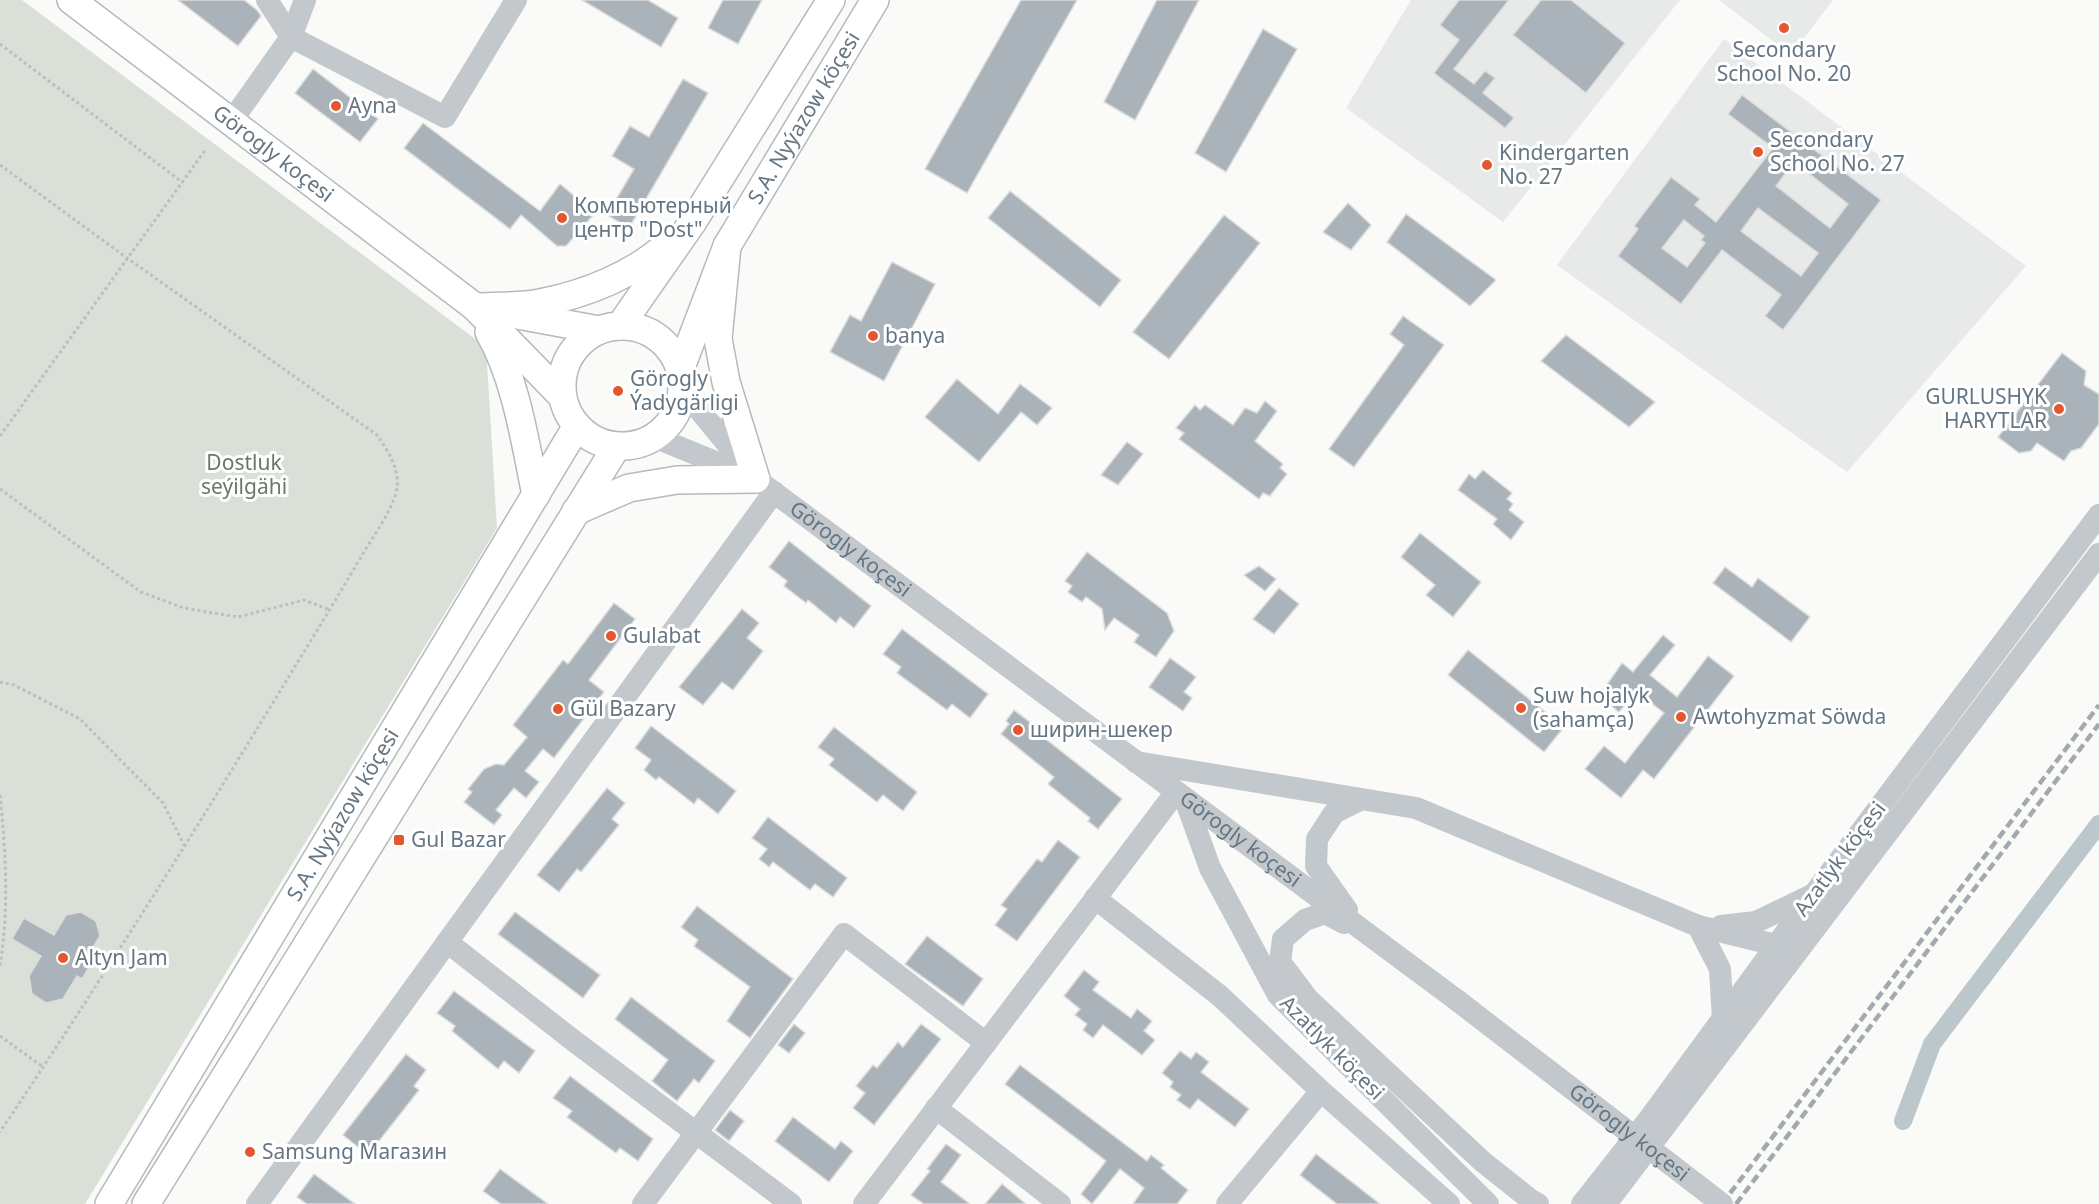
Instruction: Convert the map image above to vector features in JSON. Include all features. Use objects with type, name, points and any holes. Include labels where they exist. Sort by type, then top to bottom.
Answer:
[{"type":"main road","name":"Görogly koçesi","points":[[71,0],[475,307],[562,396]]},
{"type":"main road","name":"S.A. Nyýazow köçesi","points":[[609,328],[692,223],[831,0]]},
{"type":"main road","name":"S.A. Nyýazow köçesi","points":[[681,380],[727,246],[875,0]]},
{"type":"main road","points":[[536,495],[521,423],[501,351],[475,307],[538,303],[597,287],[653,258],[692,223]]},
{"type":"main road","points":[[576,511],[629,488],[677,480],[765,486],[726,382],[718,339],[727,246]]},
{"type":"main road","name":"Görogly koçesi","points":[[475,307],[609,328]]},
{"type":"main road","points":[[609,328],[640,328],[657,338],[671,352],[681,380],[678,408],[669,424],[654,437],[636,445],[617,446],[598,442],[582,431],[569,416],[562,396],[562,376],[569,357],[582,340],[609,328]]},
{"type":"main road","name":"S.A. Nyýazow köçesi","points":[[109,1204],[577,426]]},
{"type":"main road","name":"S.A. Nyýazow köçesi","points":[[146,1204],[617,446]]},
{"type":"street","points":[[267,0],[291,37],[445,117],[516,0]]},
{"type":"street","points":[[231,122],[291,37],[305,0]]},
{"type":"street","points":[[681,380],[765,486]]},
{"type":"street","points":[[654,437],[765,486]]},
{"type":"street","points":[[259,1203],[447,942],[765,486]]},
{"type":"street","name":"Görogly koçesi","points":[[765,486],[1458,1001],[1722,1204]]},
{"type":"street","name":"Azatlyk köçesi","points":[[1582,1204],[1723,1019],[1786,950],[1814,894],[2099,515]]},
{"type":"street","name":"Azatlyk köçesi","points":[[1606,1204],[1786,950],[2099,554]]},
{"type":"street","points":[[1135,761],[1416,808],[1698,926],[1786,950]]},
{"type":"street","points":[[864,1204],[1095,898],[1180,795]]},
{"type":"street","name":"Azatlyk köçesi","points":[[1180,795],[1210,868],[1278,995],[1488,1204]]},
{"type":"street","points":[[1360,800],[1334,813],[1317,839],[1316,866],[1333,892],[1367,934]]},
{"type":"street","points":[[1698,926],[1727,926],[1756,922],[1814,894]]},
{"type":"street","points":[[1095,898],[1220,996],[1321,1091],[1449,1204]]},
{"type":"street","points":[[1367,934],[1326,914],[1305,920],[1283,939],[1280,962],[1308,999],[1482,1162],[1538,1204]]},
{"type":"street","points":[[1698,926],[1720,969],[1723,1019]]},
{"type":"street","points":[[643,1204],[844,934],[986,1043]]},
{"type":"street","points":[[447,942],[574,1041],[791,1204]]},
{"type":"street","points":[[1227,1204],[1321,1091]]},
{"type":"street","points":[[936,1108],[1051,1202]]},
{"type":"path","points":[[0,44],[182,182]]},
{"type":"path","points":[[0,436],[206,149]]},
{"type":"path","points":[[0,165],[377,435],[392,458],[397,490],[390,509],[185,847],[0,1131]]},
{"type":"path","points":[[0,489],[141,592],[184,608],[238,617],[304,600],[330,610]]},
{"type":"path","points":[[0,682],[14,685],[80,719],[164,803],[185,847]]},
{"type":"path","points":[[0,795],[6,848],[7,902],[0,966]]},
{"type":"path","points":[[0,1036],[43,1067]]},
{"type":"shaded area","name":"Kindergarten No. 27","points":[[1411,0],[1680,0],[1503,222],[1346,108]]},
{"type":"shaded area","name":"Secondary School No. 20","points":[[1719,0],[1833,0],[1791,55]]},
{"type":"shaded area","name":"Secondary School No. 27","points":[[1724,39],[2026,266],[1847,472],[1557,265]]},
{"type":"green space","name":"Dostluk seýilgähi","points":[[0,0],[22,0],[486,347],[497,528],[85,1204],[0,1204]]},
{"type":"building","points":[[178,0],[244,0],[261,16],[238,46]]},
{"type":"building","points":[[582,0],[648,0],[678,18],[661,47]]},
{"type":"building","points":[[723,0],[762,0],[738,44],[708,28]]},
{"type":"building","points":[[1021,0],[1077,0],[967,193],[925,169]]},
{"type":"building","points":[[1157,0],[1199,0],[1135,120],[1104,102]]},
{"type":"building","points":[[1459,0],[1509,0],[1454,69],[1474,84],[1485,71],[1495,78],[1483,93],[1514,118],[1505,128],[1434,73],[1459,40],[1440,25]]},
{"type":"building","points":[[1541,0],[1571,0],[1625,43],[1586,93],[1513,35]]},
{"type":"building","points":[[1263,29],[1297,49],[1226,172],[1195,153]]},
{"type":"building","name":"Ayna","points":[[313,69],[378,119],[360,142],[295,93]]},
{"type":"building","points":[[683,79],[708,93],[629,228],[607,215],[634,169],[612,156],[630,126],[649,137]]},
{"type":"building","points":[[1742,95],[1881,200],[1783,330],[1765,316],[1781,295],[1722,250],[1681,304],[1618,256],[1638,229],[1634,226],[1671,177],[1700,199],[1695,205],[1716,222],[1773,148],[1728,114]],"holes":[[[1794,162],[1848,204],[1830,228],[1776,186]],[[1758,208],[1818,253],[1801,276],[1741,231]],[[1684,220],[1704,236],[1701,240],[1705,243],[1687,267],[1662,248]]]},
{"type":"building","points":[[423,123],[540,211],[560,184],[595,213],[566,246],[557,246],[521,215],[510,229],[404,148]]},
{"type":"building","points":[[1010,191],[1121,280],[1100,307],[988,218]]},
{"type":"building","points":[[1348,203],[1371,225],[1351,250],[1323,232]]},
{"type":"building","points":[[1406,214],[1496,280],[1470,306],[1387,242]]},
{"type":"building","points":[[1224,215],[1260,243],[1169,359],[1133,332]]},
{"type":"building","name":"banya","points":[[892,262],[935,284],[884,381],[830,352],[850,315],[861,321]]},
{"type":"building","points":[[1403,316],[1444,345],[1354,467],[1329,449],[1404,345],[1390,334]]},
{"type":"building","points":[[1566,335],[1655,402],[1629,427],[1541,361]]},
{"type":"building","name":"GURLUSHYK HARYTLAR","points":[[2062,353],[2086,371],[2084,385],[2099,394],[2099,424],[2081,448],[2071,451],[2064,461],[2037,443],[2031,451],[2019,453],[1998,437]]},
{"type":"building","points":[[957,379],[998,414],[1020,384],[1052,408],[1037,425],[1021,412],[979,462],[925,417]]},
{"type":"building","points":[[1265,401],[1277,411],[1255,441],[1283,464],[1280,468],[1287,474],[1270,496],[1263,493],[1259,499],[1179,439],[1184,433],[1176,428],[1195,405],[1200,410],[1205,405],[1233,425],[1245,408],[1257,413]]},
{"type":"building","points":[[1127,442],[1143,454],[1118,485],[1101,475]]},
{"type":"building","points":[[1483,470],[1512,493],[1507,499],[1513,504],[1509,510],[1524,522],[1511,540],[1493,524],[1497,519],[1458,490],[1469,474],[1475,479]]},
{"type":"building","points":[[1420,533],[1481,582],[1453,617],[1426,595],[1435,585],[1401,557]]},
{"type":"building","points":[[789,541],[871,606],[854,628],[840,617],[836,623],[808,600],[806,603],[784,586],[787,581],[769,567]]},
{"type":"building","points":[[1087,552],[1167,613],[1174,631],[1156,657],[1134,642],[1139,635],[1114,618],[1105,630],[1102,609],[1086,597],[1082,602],[1068,592],[1072,586],[1065,581]]},
{"type":"building","points":[[1259,566],[1276,579],[1265,591],[1244,575]]},
{"type":"building","points":[[1725,567],[1752,587],[1758,578],[1810,617],[1791,642],[1713,583]]},
{"type":"building","points":[[1279,588],[1299,604],[1274,634],[1253,619]]},
{"type":"building","points":[[614,603],[635,619],[589,680],[604,692],[554,758],[543,749],[525,771],[539,782],[526,798],[514,788],[496,810],[502,815],[494,825],[464,802],[472,792],[468,789],[484,769],[496,764],[504,765],[527,737],[513,725],[563,660],[568,664]]},
{"type":"building","points":[[742,609],[759,623],[747,638],[763,651],[733,690],[722,682],[703,705],[679,687]]},
{"type":"building","points":[[902,629],[988,694],[970,718],[952,704],[947,710],[897,673],[901,667],[883,654]]},
{"type":"building","points":[[1663,635],[1675,645],[1650,675],[1677,697],[1708,656],[1734,676],[1654,779],[1643,770],[1621,798],[1585,769],[1604,746],[1625,763],[1664,713],[1636,691],[1619,712],[1599,696],[1622,663],[1633,672]]},
{"type":"building","points":[[1468,650],[1564,727],[1544,752],[1448,675]]},
{"type":"building","points":[[1170,658],[1196,677],[1184,692],[1192,698],[1183,711],[1149,687]]},
{"type":"building","points":[[1014,710],[1035,726],[1033,729],[1122,799],[1098,829],[1088,821],[1090,818],[1048,784],[1054,777],[1001,734],[1009,724],[1006,721]]},
{"type":"building","points":[[651,726],[736,791],[718,814],[698,798],[694,804],[659,777],[656,780],[644,770],[651,760],[635,748]]},
{"type":"building","points":[[834,727],[917,792],[903,811],[883,795],[877,802],[829,765],[834,759],[818,747]]},
{"type":"building","points":[[607,788],[625,803],[612,819],[619,825],[581,872],[577,869],[559,892],[537,875]]},
{"type":"building","points":[[768,817],[847,878],[833,897],[815,884],[810,890],[773,862],[769,867],[759,859],[767,849],[752,838]]},
{"type":"building","points":[[1058,840],[1080,857],[1017,941],[995,925],[1007,909],[1001,905],[1037,859],[1042,862]]},
{"type":"building","points":[[697,906],[793,979],[750,1038],[727,1021],[750,987],[694,946],[698,940],[681,927]]},
{"type":"building","name":"Altyn Jam","points":[[81,912],[96,921],[100,936],[85,960],[91,964],[82,979],[77,976],[63,999],[46,1003],[32,994],[29,976],[41,956],[12,939],[24,918],[54,935],[66,915]]},
{"type":"building","points":[[515,912],[600,975],[583,998],[498,934]]},
{"type":"building","points":[[927,936],[983,979],[963,1006],[905,964]]},
{"type":"building","points":[[1084,970],[1099,982],[1093,990],[1131,1018],[1137,1009],[1152,1021],[1144,1031],[1155,1040],[1142,1055],[1103,1025],[1093,1038],[1083,1030],[1087,1024],[1075,1015],[1080,1009],[1064,996]]},
{"type":"building","points":[[454,991],[535,1051],[519,1073],[504,1061],[498,1069],[452,1031],[455,1026],[437,1013]]},
{"type":"building","points":[[631,997],[715,1061],[699,1083],[694,1079],[677,1101],[652,1081],[668,1060],[615,1019]]},
{"type":"building","points":[[794,1024],[805,1033],[789,1053],[778,1045]]},
{"type":"building","points":[[921,1024],[941,1039],[874,1125],[853,1108],[865,1093],[856,1086],[873,1065],[877,1068],[898,1042],[903,1047]]},
{"type":"building","points":[[1180,1051],[1191,1059],[1196,1052],[1209,1062],[1201,1072],[1249,1109],[1235,1127],[1198,1099],[1190,1109],[1177,1100],[1181,1095],[1170,1087],[1173,1082],[1162,1073]]},
{"type":"building","points":[[406,1054],[426,1070],[414,1086],[419,1090],[368,1155],[343,1135]]},
{"type":"building","points":[[1020,1065],[1147,1161],[1151,1155],[1164,1165],[1161,1168],[1188,1190],[1177,1204],[1133,1204],[1144,1188],[1120,1169],[1092,1204],[1081,1194],[1106,1161],[1005,1084]]},
{"type":"building","points":[[570,1076],[653,1139],[638,1161],[620,1148],[616,1153],[567,1117],[572,1111],[553,1098]]},
{"type":"building","points":[[730,1110],[744,1121],[729,1141],[715,1130]]},
{"type":"building","points":[[793,1117],[835,1149],[841,1141],[853,1151],[829,1182],[775,1141]]},
{"type":"building","points":[[946,1144],[961,1155],[941,1182],[970,1204],[924,1204],[911,1195],[930,1171],[927,1169]]},
{"type":"building","points":[[1316,1154],[1380,1204],[1337,1204],[1300,1175]]},
{"type":"building","points":[[500,1169],[548,1204],[501,1204],[483,1191]]},
{"type":"building","points":[[314,1174],[355,1204],[307,1204],[297,1197]]},
{"type":"building","points":[[1002,1184],[1026,1204],[985,1204]]},
{"type":"waterway","points":[[1903,1121],[1932,1044],[2099,824]]},
{"type":"railway","points":[[1722,1204],[2099,705]]},
{"type":"railway","points":[[1736,1204],[2099,724]]},
{"type":"place","name":"Secondary School No. 20","points":[[1784,28]]},
{"type":"place","name":"Ayna","points":[[336,106]]},
{"type":"place","name":"Secondary School No. 27","points":[[1758,152]]},
{"type":"place","name":"Kindergarten No. 27","points":[[1487,165]]},
{"type":"place","name":"Компьютерный центр \"Dost\"","points":[[562,218]]},
{"type":"place","name":"banya","points":[[873,336]]},
{"type":"place","name":"Görogly Ýadygärligi","points":[[618,391]]},
{"type":"place","name":"GURLUSHYK HARYTLAR","points":[[2059,409]]},
{"type":"place","name":"Gulabat","points":[[611,636]]},
{"type":"place","name":"Suw hojalyk (sahamça)","points":[[1521,708]]},
{"type":"place","name":"Gül Bazary","points":[[558,709]]},
{"type":"place","name":"Awtohyzmat Söwda","points":[[1681,717]]},
{"type":"place","name":"ширин-шекер","points":[[1018,730]]},
{"type":"place","name":"Gul Bazar","points":[[399,840]]},
{"type":"place","name":"Altyn Jam","points":[[63,958]]},
{"type":"place","name":"Samsung Магазин","points":[[250,1152]]}]
